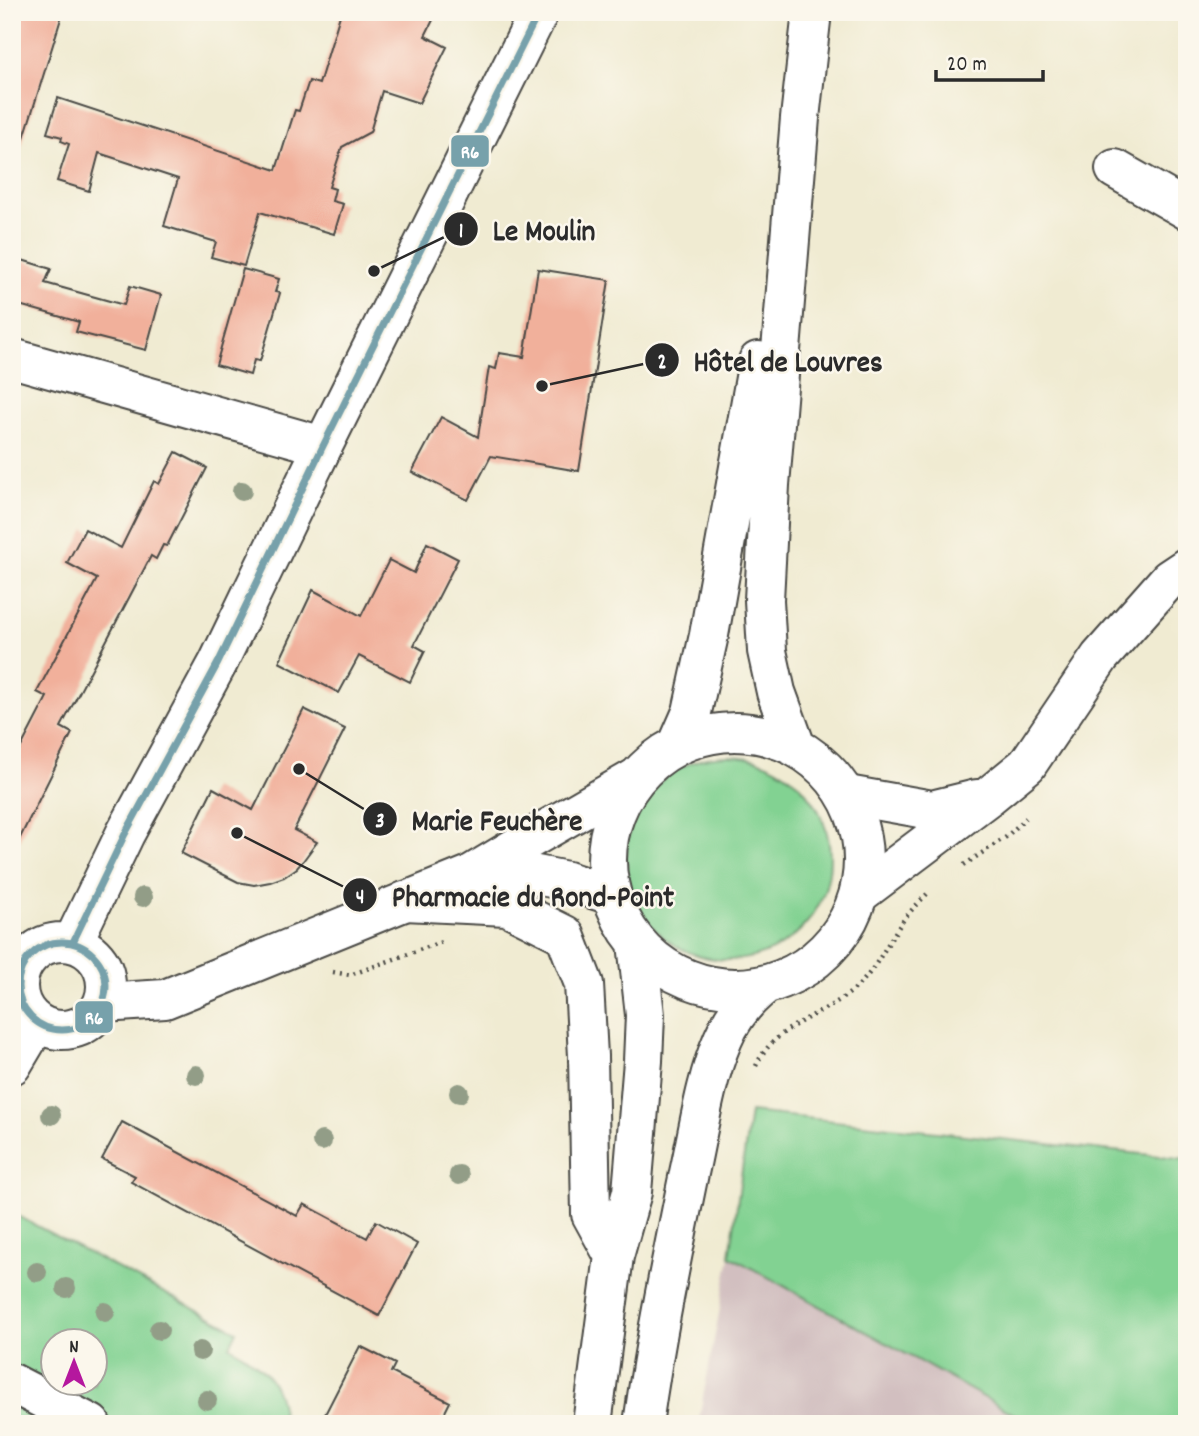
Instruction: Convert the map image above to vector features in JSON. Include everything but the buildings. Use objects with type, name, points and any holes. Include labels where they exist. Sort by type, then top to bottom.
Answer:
[{"type":"main road","points":[[73,942],[125,834],[218,663],[538,12]]},
{"type":"main road","points":[[796,747],[776,692],[767,651],[764,600],[770,485],[800,118],[812,12]]},
{"type":"main road","points":[[678,744],[692,712],[709,635],[800,118]]},
{"type":"main road","points":[[1115,169],[1187,210]]},
{"type":"main road","points":[[12,358],[323,446]]},
{"type":"main road","points":[[859,894],[1027,765],[1100,657],[1169,579],[1187,568]]},
{"type":"main road","points":[[103,1003],[165,999],[470,875],[634,779],[654,760],[678,744],[707,734],[738,731],[768,736],[796,747],[816,760],[833,776],[847,795],[860,827],[864,860],[859,894],[849,919],[834,942],[814,961],[790,975],[765,985],[737,989],[709,986],[682,977],[658,963],[637,943],[621,921],[611,895],[606,855],[614,815],[634,779]]},
{"type":"main road","points":[[847,795],[932,810],[989,796]]},
{"type":"main road","points":[[470,875],[521,872],[567,881],[611,895]]},
{"type":"main road","points":[[405,901],[507,906],[565,935],[584,984],[591,1214],[614,1256]]},
{"type":"main road","points":[[60,941],[73,942],[87,949],[97,960],[104,973],[106,988],[103,1003],[96,1014],[86,1023],[62,1031],[37,1023],[26,1012],[19,999],[17,984],[20,950],[60,941]]},
{"type":"main road","points":[[592,1424],[614,1256],[632,1192],[645,1015],[637,943]]},
{"type":"main road","points":[[643,1424],[670,1267],[712,1069],[724,1037],[741,1007],[765,985]]},
{"type":"main road","points":[[12,1065],[37,1023]]},
{"type":"main road","points":[[12,1383],[91,1424]]},
{"type":"path","points":[[326,970],[350,975],[445,941]]},
{"type":"shaded area","points":[[730,1256],[1032,1424],[698,1424]]},
{"type":"green space","points":[[728,756],[767,764],[785,773],[800,786],[813,801],[822,819],[830,858],[822,897],[813,915],[800,930],[785,943],[767,952],[728,960],[689,952],[671,943],[656,930],[643,915],[634,897],[626,858],[634,819],[643,801],[656,786],[671,773],[689,764]]},
{"type":"green space","points":[[750,1112],[1187,1159],[1187,1424],[1032,1424],[730,1256]]},
{"type":"green space","points":[[12,1213],[237,1331],[230,1346],[252,1361],[268,1377],[279,1397],[283,1424],[217,1424],[198,1414],[193,1424],[117,1424],[70,1398],[108,1398],[108,1328],[38,1328],[38,1380],[12,1366]]},
{"type":"green space","points":[[12,1393],[71,1424],[12,1424]]},
{"type":"transit line","name":"R6","points":[[73,942],[125,834],[218,663],[539,12]]},
{"type":"transit line","name":"R6","points":[[62,942],[87,949],[99,961],[106,986],[99,1011],[87,1023],[62,1030],[37,1023],[25,1011],[18,986],[25,961],[37,949],[62,942]]},
{"type":"place","name":"Le Moulin","points":[[374,271]]},
{"type":"place","name":"Hôtel de Louvres","points":[[542,386]]},
{"type":"place","name":"Marie Feuchère","points":[[299,769]]},
{"type":"place","name":"Pharmacie du Rond-Point","points":[[237,833]]}]
